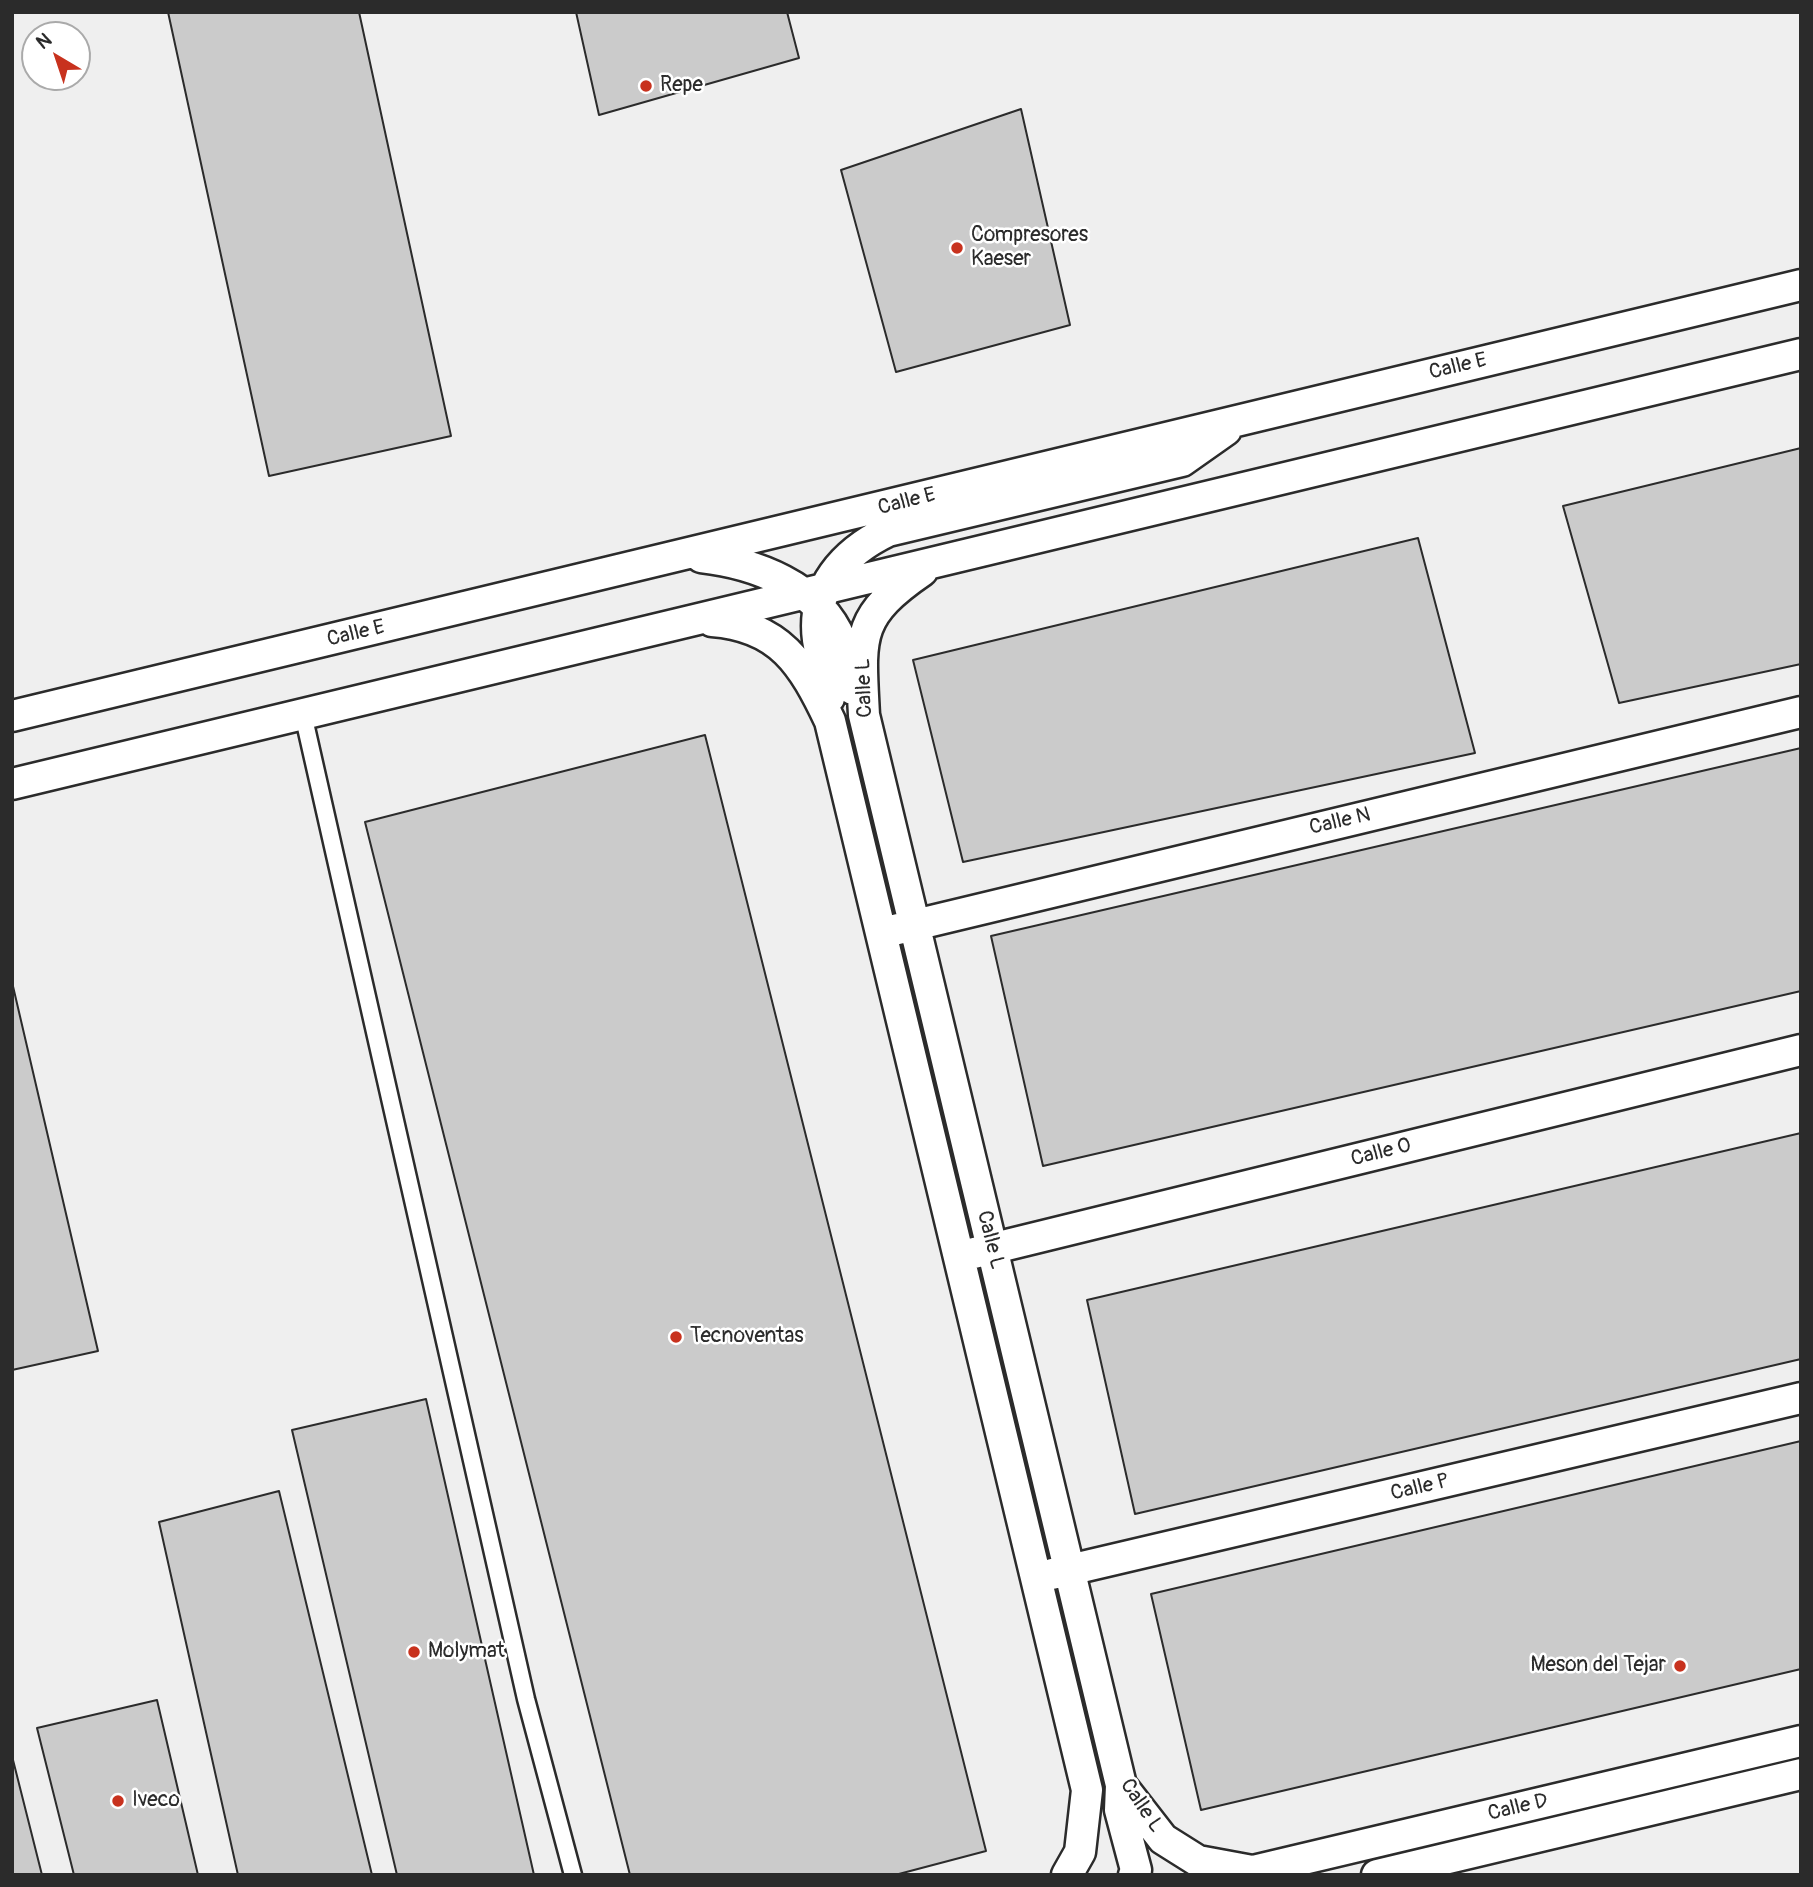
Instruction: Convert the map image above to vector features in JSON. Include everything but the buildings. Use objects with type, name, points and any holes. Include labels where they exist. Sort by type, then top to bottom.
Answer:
[{"type":"street","name":"Calle E","points":[[12,716],[687,556],[1241,419],[1801,285]]},
{"type":"street","points":[[12,784],[698,620],[815,597],[936,562],[1801,354]]},
{"type":"street","points":[[830,721],[829,693],[818,637],[815,597],[852,551],[888,531],[1182,461],[1241,419]]},
{"type":"street","points":[[687,556],[751,566],[815,597],[841,640],[851,684],[864,715]]},
{"type":"street","name":"Calle L","points":[[936,562],[884,598],[870,616],[864,639],[864,715],[1121,1785],[1163,1839],[1198,1861],[1244,1873]]},
{"type":"street","name":"Calle L","points":[[698,620],[731,622],[780,643],[799,663],[830,721],[1087,1790],[1080,1852],[1067,1875]]},
{"type":"street","name":"Calle N","points":[[880,933],[1801,712]]},
{"type":"street","name":"Calle O","points":[[960,1256],[1801,1050]]},
{"type":"street","name":"Calle P","points":[[1038,1578],[1801,1398]]},
{"type":"street","name":"Calle D","points":[[1244,1873],[1801,1741]]},
{"type":"street","name":"Calle D","points":[[1377,1875],[1801,1774]]},
{"type":"street","points":[[1121,1785],[1120,1810],[1136,1870],[1134,1875]]},
{"type":"street","points":[[1087,1790],[1105,1832],[1115,1875]]},
{"type":"lane","points":[[303,714],[523,1685],[573,1875]]},
{"type":"shaded area","points":[[12,12],[1801,12],[1801,1875],[12,1875]]},
{"type":"place","name":"Repe","points":[[646,86]]},
{"type":"place","name":"Compresores Kaeser","points":[[957,248]]},
{"type":"place","name":"Tecnoventas","points":[[676,1337]]},
{"type":"place","name":"Molymat","points":[[414,1652]]},
{"type":"place","name":"Meson del Tejar","points":[[1680,1666]]},
{"type":"place","name":"Iveco","points":[[118,1801]]}]
